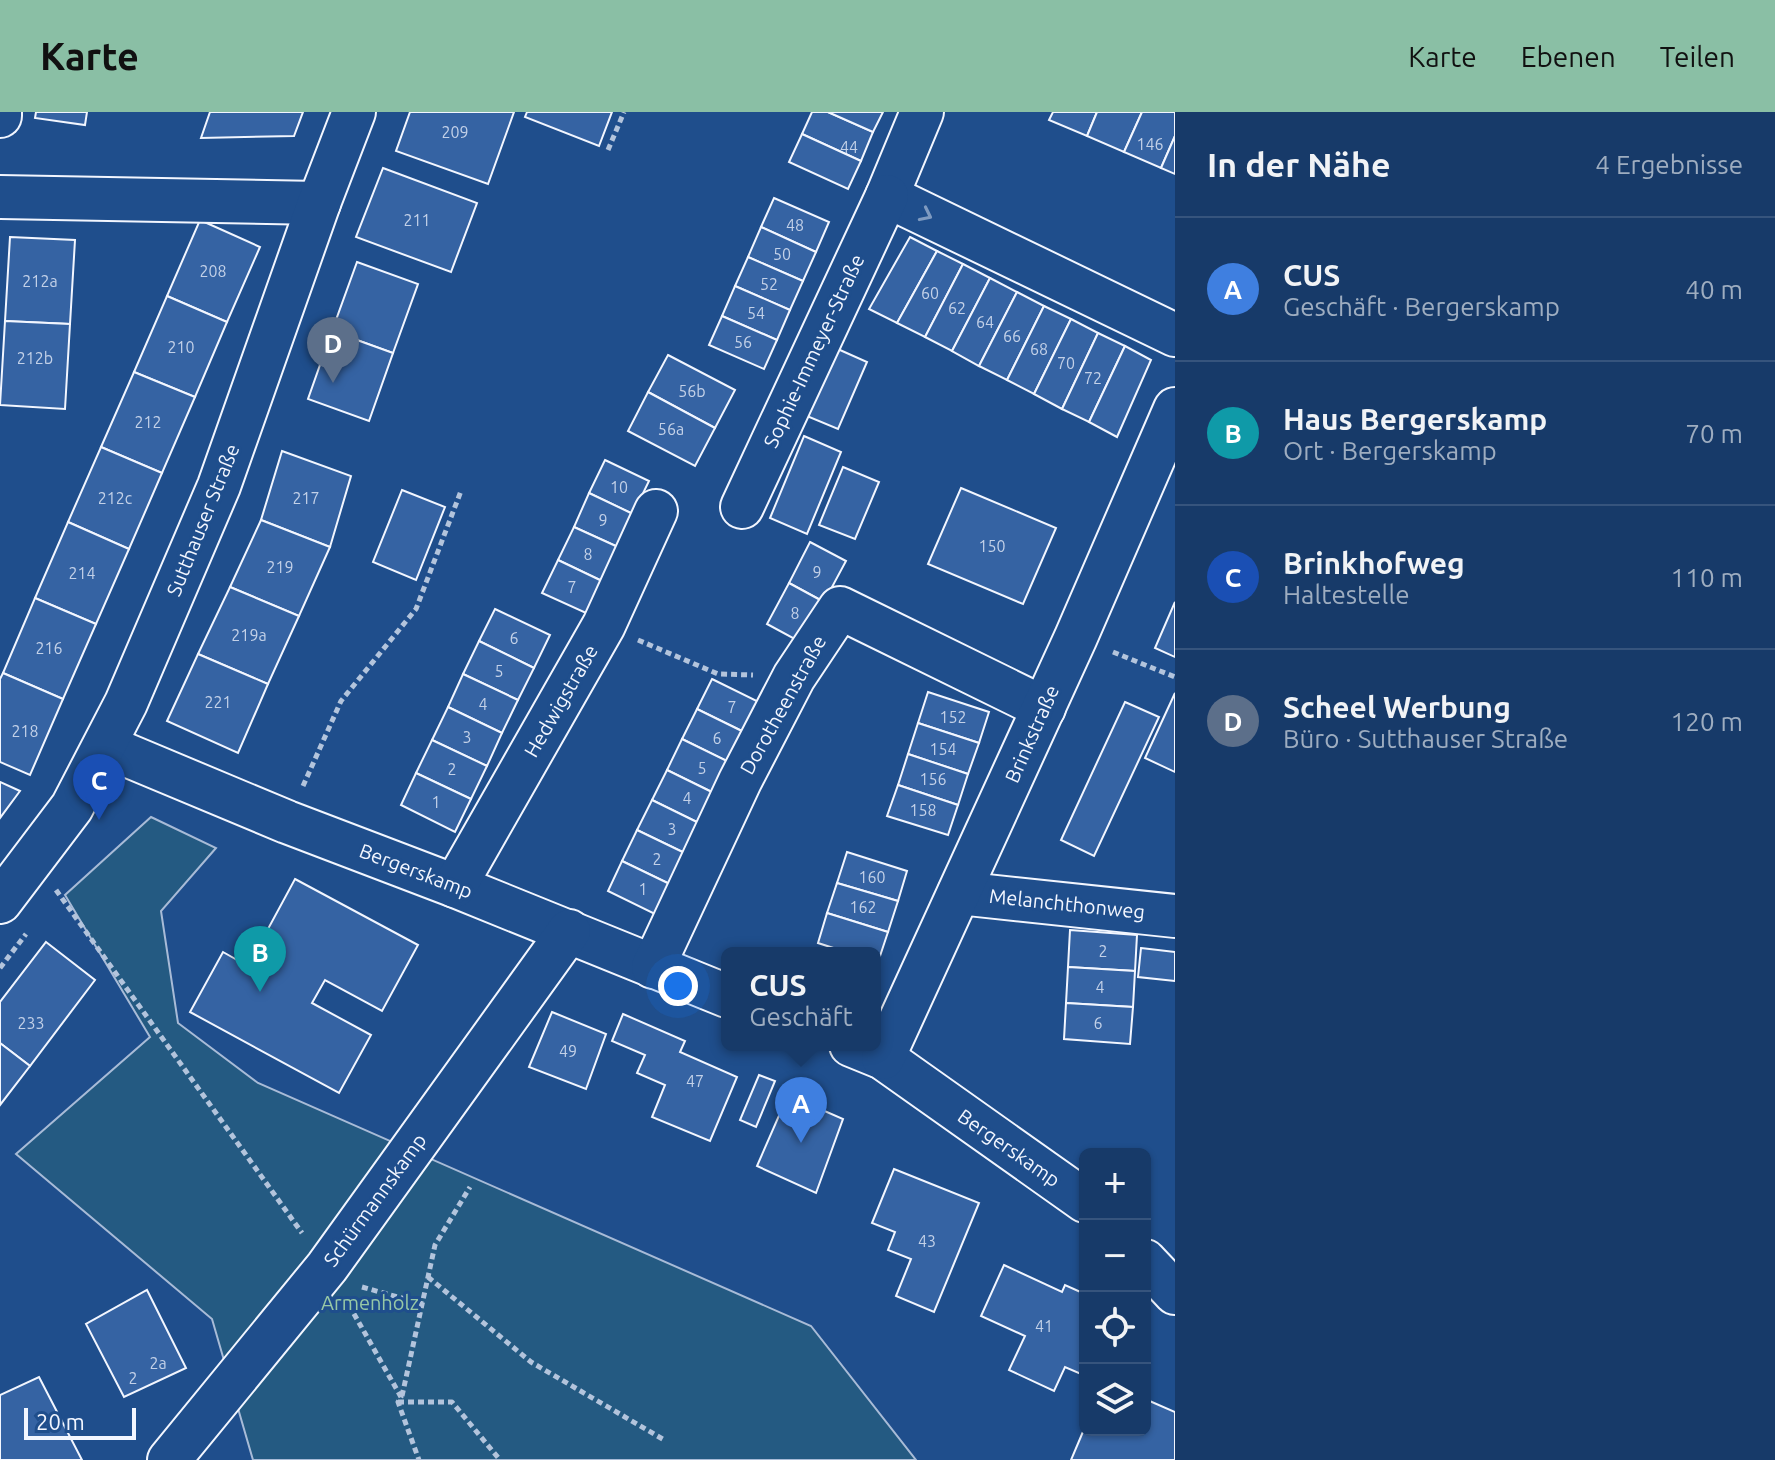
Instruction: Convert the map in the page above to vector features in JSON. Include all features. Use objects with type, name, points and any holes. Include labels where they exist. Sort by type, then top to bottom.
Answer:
[{"type":"street","name":"Sutthauser Straße","points":[[0,902],[72,807],[126,703],[219,486],[354,112]]},
{"type":"street","name":"Sophie-Immeyer-Straße","points":[[742,507],[887,196],[922,112]]},
{"type":"street","points":[[887,196],[1175,335]]},
{"type":"street","points":[[0,197],[319,203]]},
{"type":"street","name":"Brinkstraße","points":[[881,1027],[959,893],[1076,637],[1175,409]]},
{"type":"street","name":"Hedwigstraße","points":[[455,886],[604,625],[656,511]]},
{"type":"street","name":"Dorotheenstraße","points":[[653,967],[740,781],[794,677],[840,608],[1044,708]]},
{"type":"street","name":"Bergerskamp","points":[[105,746],[287,822],[721,994]]},
{"type":"street","name":"Melanchthonweg","points":[[959,893],[1175,916]]},
{"type":"street","name":"Schürmannskamp","points":[[169,1460],[330,1273],[569,931]]},
{"type":"street","name":"Bergerskamp","points":[[867,1051],[1079,1197]]},
{"type":"street","points":[[1151,1267],[1175,1293]]},
{"type":"path","points":[[608,150],[624,112]]},
{"type":"path","points":[[287,822],[341,701],[416,609],[461,491]]},
{"type":"path","points":[[604,625],[718,674],[794,677]]},
{"type":"path","points":[[1076,637],[1175,677]]},
{"type":"path","points":[[34,860],[330,1273],[400,1400],[419,1460]]},
{"type":"path","points":[[400,1400],[435,1245],[470,1187]]},
{"type":"path","points":[[330,1273],[423,1304]]},
{"type":"path","points":[[428,1277],[531,1362],[666,1441]]},
{"type":"path","points":[[400,1400],[452,1402],[500,1460]]},
{"type":"green space","name":"Armenholz","points":[[151,817],[216,848],[161,911],[178,1023],[258,1083],[811,1326],[916,1460],[253,1460],[212,1319],[16,1154],[150,1037],[65,895]]},
{"type":"building","points":[[36,112],[87,112],[85,125],[35,118]]},
{"type":"building","points":[[210,112],[303,112],[294,136],[201,138]]},
{"type":"building","points":[[410,112],[514,112],[488,184],[396,151]]},
{"type":"building","points":[[527,112],[612,112],[599,146],[525,117]]},
{"type":"building","points":[[812,112],[828,112],[873,132],[861,161],[802,134]]},
{"type":"building","points":[[828,112],[883,112],[873,132]]},
{"type":"building","points":[[1053,112],[1097,112],[1087,136],[1049,120]]},
{"type":"building","points":[[1097,112],[1142,112],[1124,152],[1087,136]]},
{"type":"building","points":[[1142,112],[1175,112],[1175,136],[1161,168],[1124,152]]},
{"type":"building","points":[[802,134],[861,161],[848,189],[789,162]]},
{"type":"building","points":[[1175,136],[1175,174],[1161,168]]},
{"type":"building","points":[[383,168],[477,203],[451,272],[356,237]]},
{"type":"building","points":[[774,198],[829,222],[816,252],[761,227]]},
{"type":"building","points":[[200,220],[260,247],[227,322],[167,296]]},
{"type":"building","points":[[761,227],[816,252],[803,281],[748,257]]},
{"type":"building","points":[[10,237],[75,240],[70,324],[5,321]]},
{"type":"building","points":[[910,237],[937,251],[897,323],[869,309]]},
{"type":"building","points":[[937,251],[963,264],[925,337],[897,323]]},
{"type":"building","points":[[748,257],[803,281],[790,310],[735,286]]},
{"type":"building","points":[[357,262],[418,284],[393,353],[332,331]]},
{"type":"building","points":[[963,264],[990,278],[952,351],[925,337]]},
{"type":"building","points":[[990,278],[1017,292],[979,366],[952,351]]},
{"type":"building","points":[[735,286],[790,310],[777,340],[722,316]]},
{"type":"building","points":[[1017,292],[1044,306],[1007,380],[979,366]]},
{"type":"building","points":[[167,296],[227,322],[195,397],[134,372]]},
{"type":"building","points":[[1044,306],[1071,319],[1034,394],[1007,380]]},
{"type":"building","points":[[722,316],[777,340],[764,369],[709,345]]},
{"type":"building","points":[[1071,319],[1098,333],[1062,409],[1034,394]]},
{"type":"building","points":[[5,321],[70,324],[65,409],[0,405]]},
{"type":"building","points":[[332,331],[393,353],[369,421],[308,399]]},
{"type":"building","points":[[1098,333],[1125,346],[1089,422],[1062,409]]},
{"type":"building","points":[[831,346],[867,362],[838,429],[802,414]]},
{"type":"building","points":[[1125,346],[1151,360],[1117,437],[1089,422]]},
{"type":"building","points":[[668,355],[735,390],[715,428],[648,392]]},
{"type":"building","points":[[134,372],[195,397],[162,473],[101,447]]},
{"type":"building","points":[[648,392],[715,428],[695,466],[628,431]]},
{"type":"building","points":[[804,436],[841,452],[807,534],[770,518]]},
{"type":"building","points":[[101,447],[162,473],[129,549],[68,522]]},
{"type":"building","points":[[282,451],[351,476],[330,547],[261,520]]},
{"type":"building","points":[[605,460],[649,481],[633,514],[589,493]]},
{"type":"building","points":[[843,467],[879,482],[855,539],[819,525]]},
{"type":"building","points":[[961,488],[1056,528],[1023,604],[928,564]]},
{"type":"building","points":[[402,490],[445,507],[416,580],[373,562]]},
{"type":"building","points":[[589,493],[633,514],[618,547],[574,527]]},
{"type":"building","points":[[261,520],[330,547],[299,616],[230,587]]},
{"type":"building","points":[[68,522],[129,549],[96,624],[35,598]]},
{"type":"building","points":[[574,527],[618,547],[602,581],[558,560]]},
{"type":"building","points":[[810,542],[846,561],[824,602],[789,583]]},
{"type":"building","points":[[558,560],[602,581],[586,613],[542,593]]},
{"type":"building","points":[[789,583],[824,602],[802,643],[767,624]]},
{"type":"building","points":[[230,587],[299,616],[268,684],[198,654]]},
{"type":"building","points":[[35,598],[96,624],[63,699],[3,673]]},
{"type":"building","points":[[1175,602],[1175,657],[1155,648]]},
{"type":"building","points":[[495,609],[550,635],[534,668],[479,641]]},
{"type":"building","points":[[479,641],[534,668],[518,700],[463,674]]},
{"type":"building","points":[[198,654],[268,684],[238,753],[167,721]]},
{"type":"building","points":[[3,673],[63,699],[30,775],[0,762],[0,679]]},
{"type":"building","points":[[463,674],[518,700],[502,733],[448,707]]},
{"type":"building","points":[[712,679],[767,706],[752,736],[697,709]]},
{"type":"building","points":[[928,692],[989,712],[979,743],[918,723]]},
{"type":"building","points":[[1175,693],[1175,772],[1145,758]]},
{"type":"building","points":[[1125,702],[1159,717],[1094,856],[1061,840]]},
{"type":"building","points":[[448,707],[502,733],[487,766],[432,740]]},
{"type":"building","points":[[697,709],[752,736],[737,766],[682,739]]},
{"type":"building","points":[[918,723],[979,743],[968,774],[908,754]]},
{"type":"building","points":[[682,739],[737,766],[722,797],[667,770]]},
{"type":"building","points":[[432,740],[487,766],[471,799],[416,773]]},
{"type":"building","points":[[908,754],[968,774],[958,805],[898,785]]},
{"type":"building","points":[[667,770],[722,797],[707,827],[652,800]]},
{"type":"building","points":[[416,773],[471,799],[455,832],[401,805]]},
{"type":"building","points":[[0,782],[20,791],[0,818]]},
{"type":"building","points":[[898,785],[958,805],[948,835],[887,816]]},
{"type":"building","points":[[652,800],[707,827],[693,857],[637,830]]},
{"type":"building","points":[[637,830],[693,857],[678,888],[622,861]]},
{"type":"building","points":[[847,852],[907,871],[898,901],[837,883]]},
{"type":"building","points":[[622,861],[678,888],[663,918],[608,891]]},
{"type":"building","points":[[295,879],[418,945],[382,1011],[325,980],[312,1003],[371,1035],[339,1093],[190,1012],[223,952],[262,974],[276,948],[262,940]]},
{"type":"building","points":[[837,883],[898,901],[888,932],[827,913]]},
{"type":"building","points":[[827,913],[888,932],[881,953],[881,947],[830,947],[818,943]]},
{"type":"building","points":[[1070,930],[1137,935],[1135,971],[1068,967]]},
{"type":"building","points":[[46,942],[95,980],[30,1066],[0,1043],[0,1002]]},
{"type":"building","points":[[1141,948],[1175,952],[1175,981],[1138,977]]},
{"type":"building","points":[[1068,967],[1135,971],[1133,1007],[1066,1003]]},
{"type":"building","points":[[1066,1003],[1133,1007],[1130,1044],[1064,1039]]},
{"type":"building","points":[[552,1012],[606,1034],[586,1089],[529,1067]]},
{"type":"building","points":[[623,1014],[685,1041],[680,1052],[737,1077],[710,1141],[652,1117],[665,1085],[637,1073],[645,1055],[612,1041]]},
{"type":"building","points":[[0,1043],[30,1066],[0,1105]]},
{"type":"building","points":[[759,1075],[775,1081],[756,1127],[740,1120]]},
{"type":"building","points":[[788,1095],[843,1119],[816,1193],[757,1166]]},
{"type":"building","points":[[894,1169],[979,1203],[934,1312],[896,1296],[911,1259],[888,1250],[895,1232],[872,1223]]},
{"type":"building","points":[[1004,1265],[1062,1292],[1065,1285],[1079,1291],[1079,1373],[1065,1367],[1054,1391],[1009,1370],[1025,1336],[981,1316]]},
{"type":"building","points":[[147,1290],[186,1368],[124,1397],[86,1324]]},
{"type":"building","points":[[39,1377],[82,1460],[0,1460],[0,1395]]},
{"type":"building","points":[[1151,1402],[1175,1412],[1175,1460],[1071,1460],[1081,1436],[1151,1436]]},
{"type":"place","name":"Scheel Werbung","points":[[333,383]]},
{"type":"place","name":"Brinkhofweg","points":[[99,820]]},
{"type":"place","name":"Haus Bergerskamp","points":[[260,992]]},
{"type":"place","name":"CUS","points":[[801,1143]]}]
